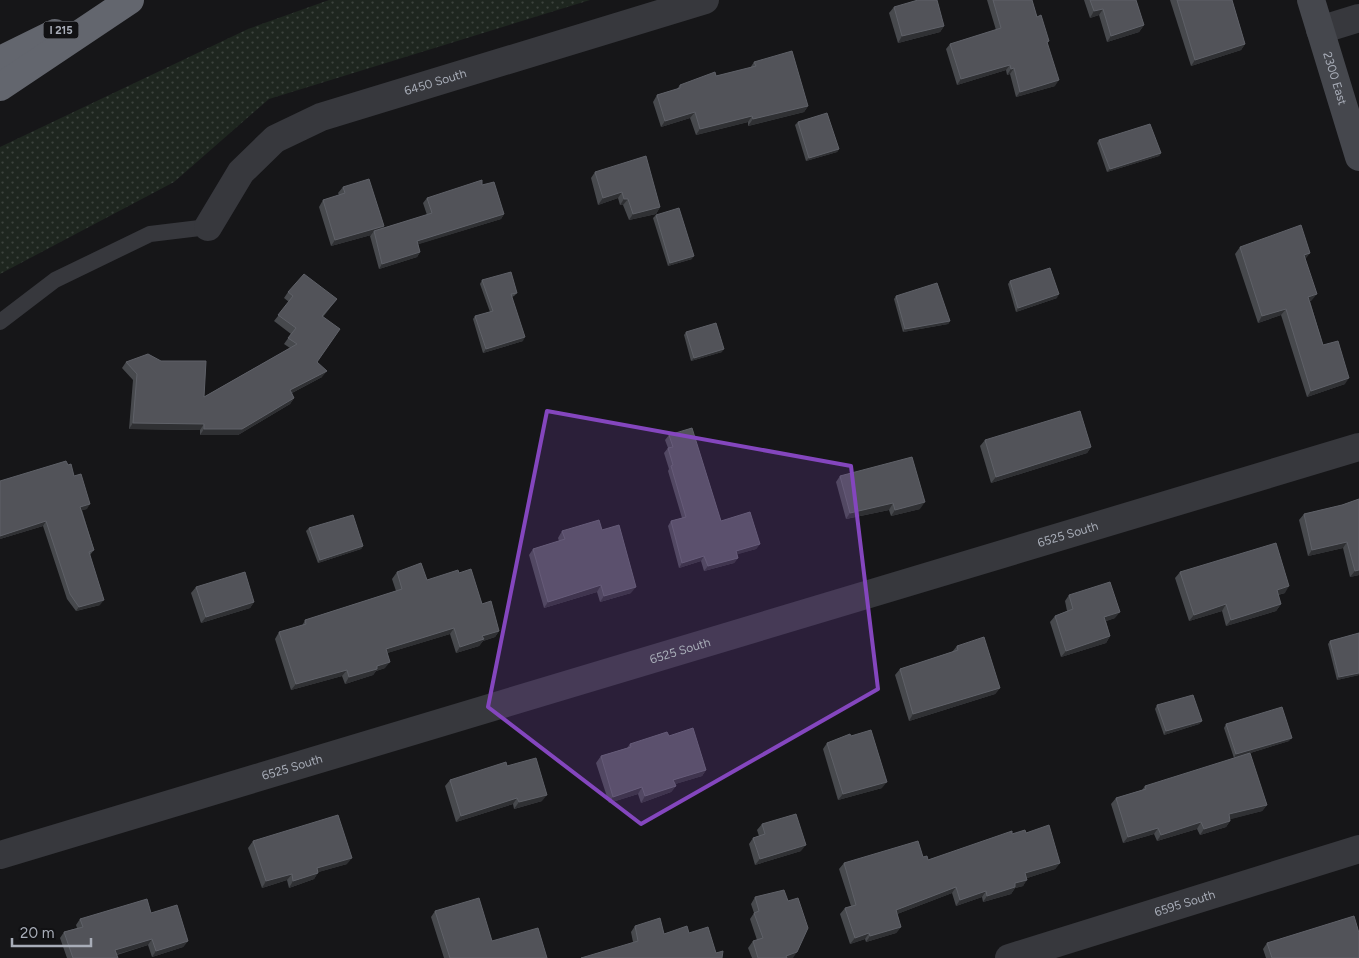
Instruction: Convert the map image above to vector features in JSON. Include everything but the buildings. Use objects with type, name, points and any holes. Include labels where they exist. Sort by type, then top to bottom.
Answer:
[{"type":"highway","name":"I 215","points":[[0,60],[122,0]]},
{"type":"highway","points":[[0,87],[130,0]]},
{"type":"street","name":"6450 South","points":[[208,227],[242,172],[255,159],[276,139],[322,117],[705,0]]},
{"type":"street","name":"2300 East","points":[[1311,0],[1359,157]]},
{"type":"street","points":[[1320,30],[1359,18]]},
{"type":"street","name":"6525 South","points":[[0,855],[1359,447]]},
{"type":"street","name":"6595 South","points":[[1009,958],[1359,848]]},
{"type":"lane","points":[[0,322],[55,280],[150,234],[208,227]]},
{"type":"highlighted area","points":[[547,411],[851,466],[878,689],[641,824],[488,707]]},
{"type":"shaded area","points":[[329,0],[590,0],[269,99],[174,182],[0,274],[0,147],[248,29]]}]
